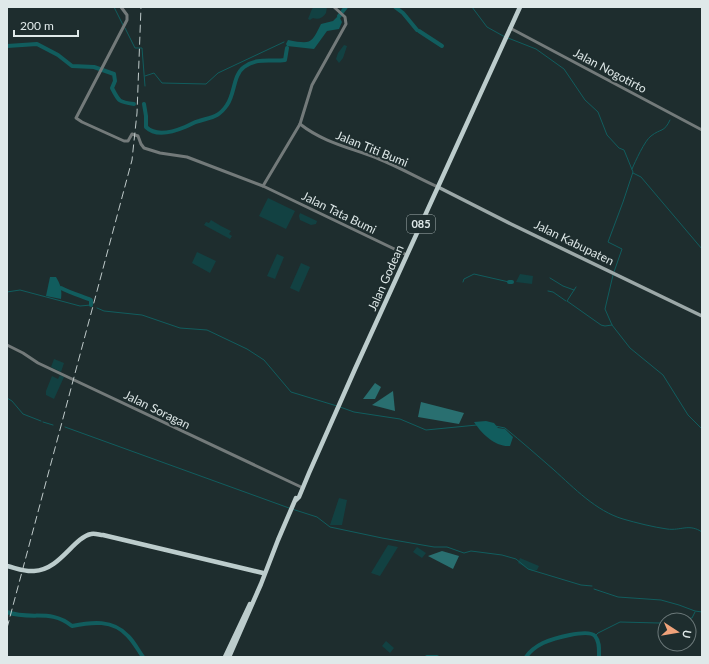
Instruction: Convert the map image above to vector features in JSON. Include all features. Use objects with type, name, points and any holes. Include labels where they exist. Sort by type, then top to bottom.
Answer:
[{"type":"main road","name":"Jalan Godean","points":[[296,500],[299,497],[520,7]]},
{"type":"main road","name":"Jalan Kabupaten","points":[[438,187],[702,316]]},
{"type":"main road","name":"Jalan Godean","points":[[296,500],[310,470]]},
{"type":"main road","name":"085","points":[[269,564],[296,500]]},
{"type":"main road","points":[[7,564],[29,569],[41,569],[58,561],[82,539],[92,534],[109,536],[263,572]]},
{"type":"main road","points":[[229,657],[263,572],[269,564]]},
{"type":"main road","points":[[260,581],[260,576],[269,564]]},
{"type":"main road","points":[[225,657],[263,572]]},
{"type":"street","name":"Jalan Tata Bumi","points":[[121,7],[127,15],[127,19],[76,118],[124,141],[128,140],[130,136],[134,134],[138,136],[144,148],[160,153],[187,157],[263,186],[358,233],[407,255]]},
{"type":"street","points":[[263,186],[300,124],[312,85],[346,24],[346,19],[342,13],[334,7]]},
{"type":"street","name":"Jalan Nogotirto","points":[[510,28],[702,130]]},
{"type":"street","name":"Jalan Titi Bumi","points":[[300,124],[317,136],[379,159],[438,187]]},
{"type":"street","name":"Jalan Soragan","points":[[7,345],[38,363],[301,487]]},
{"type":"shaded area","points":[[314,7],[327,7],[326,13],[320,18],[313,18],[310,20],[308,19]]},
{"type":"shaded area","points":[[342,12],[343,15],[340,18],[342,22],[339,29],[327,31],[314,49],[287,46],[286,44],[288,40],[301,42],[309,41],[315,36],[321,24],[333,21]]},
{"type":"shaded area","points":[[344,45],[347,46],[343,58],[339,63],[336,59],[338,53]]},
{"type":"shaded area","points":[[268,198],[295,211],[286,229],[259,216]]},
{"type":"shaded area","points":[[300,213],[317,221],[316,224],[311,225],[300,220]]},
{"type":"shaded area","points":[[211,220],[231,231],[229,234],[232,236],[230,239],[204,225],[206,222],[209,223]]},
{"type":"shaded area","points":[[197,252],[216,261],[210,273],[192,263]]},
{"type":"shaded area","points":[[277,254],[284,257],[275,279],[267,276]]},
{"type":"shaded area","points":[[301,263],[310,267],[299,292],[290,288]]},
{"type":"shaded area","points":[[520,274],[533,276],[532,284],[516,282]]},
{"type":"shaded area","points":[[50,277],[56,277],[58,280],[61,288],[61,299],[46,296]]},
{"type":"shaded area","points":[[54,359],[64,363],[61,372],[51,367]]},
{"type":"shaded area","points":[[60,375],[64,377],[54,399],[46,395],[46,391],[52,376],[58,379]]},
{"type":"shaded area","points":[[375,383],[381,387],[375,399],[363,399]]},
{"type":"shaded area","points":[[393,391],[395,411],[372,405]]},
{"type":"shaded area","points":[[421,402],[464,413],[459,424],[418,417]]},
{"type":"shaded area","points":[[486,421],[494,423],[498,428],[505,429],[513,437],[510,446],[504,446],[489,439],[474,422]]},
{"type":"shaded area","points":[[339,498],[347,500],[342,525],[330,525]]},
{"type":"shaded area","points":[[388,545],[398,547],[380,576],[371,573]]},
{"type":"shaded area","points":[[417,547],[426,553],[422,558],[413,552]]},
{"type":"shaded area","points":[[442,551],[459,556],[453,569],[428,556]]},
{"type":"shaded area","points":[[520,558],[539,566],[537,570],[532,571],[518,563]]},
{"type":"shaded area","points":[[386,641],[394,648],[390,653],[382,646]]},
{"type":"waterway","points":[[114,7],[123,25]]},
{"type":"waterway","points":[[339,16],[346,7]]},
{"type":"waterway","points":[[395,7],[403,13],[417,30]]},
{"type":"waterway","points":[[472,7],[487,27],[505,37]]},
{"type":"waterway","points":[[125,28],[135,48],[142,48],[145,86]]},
{"type":"waterway","points":[[419,31],[442,46]]},
{"type":"waterway","points":[[508,38],[536,49],[564,69],[585,100],[598,112],[607,135],[619,148],[624,150],[633,172],[608,242],[622,249],[614,272]]},
{"type":"waterway","points":[[145,76],[154,73],[162,83],[206,84],[218,73],[284,42]]},
{"type":"waterway","points":[[7,46],[37,44],[58,55],[72,66],[94,67],[114,74],[115,81],[112,88],[116,96],[122,102],[134,104]]},
{"type":"waterway","points":[[144,104],[146,127],[160,133],[175,131],[211,117],[221,112],[230,101],[240,70],[254,62],[285,60],[287,48]]},
{"type":"waterway","points":[[632,169],[640,151],[649,138],[664,129],[670,120]]},
{"type":"waterway","points":[[633,173],[641,177],[702,249]]},
{"type":"waterway","points":[[463,282],[464,279],[474,274],[509,282]]},
{"type":"waterway","points":[[613,275],[605,309],[612,325],[630,348],[663,375],[688,415],[702,429]]},
{"type":"waterway","points":[[550,278],[563,286],[574,290]]},
{"type":"waterway","points":[[576,287],[567,301],[601,325],[612,325]]},
{"type":"waterway","points":[[61,288],[91,300],[91,305]]},
{"type":"waterway","points":[[7,292],[20,290],[80,306],[91,305]]},
{"type":"waterway","points":[[548,291],[553,292],[566,301]]},
{"type":"waterway","points":[[97,308],[104,311],[142,315],[180,328],[207,330],[247,349],[264,360],[291,392],[337,406]]},
{"type":"waterway","points":[[7,398],[12,401],[23,414],[41,421]]},
{"type":"waterway","points":[[340,407],[354,412],[400,419],[426,430],[477,425]]},
{"type":"waterway","points":[[43,422],[53,425]]},
{"type":"waterway","points":[[495,426],[505,428],[595,505],[613,515],[651,526],[667,529],[693,528],[702,532]]},
{"type":"waterway","points":[[65,427],[289,508]]},
{"type":"waterway","points":[[292,509],[317,517],[330,527],[434,547],[447,547],[464,553],[471,551],[502,555],[516,559],[528,569],[581,585],[592,586]]},
{"type":"waterway","points":[[594,589],[618,597],[661,600],[702,612]]},
{"type":"waterway","points":[[7,612],[56,617],[72,626],[87,623],[109,624],[116,627],[128,636],[143,657]]},
{"type":"waterway","points":[[595,636],[620,622],[657,623]]},
{"type":"waterway","points":[[526,657],[543,643],[570,635],[585,633],[591,634],[597,638],[599,657]]},
{"type":"waterway","points":[[427,657],[437,657]]},
{"type":"railway","points":[[7,628],[132,160],[137,113],[141,7]]}]
